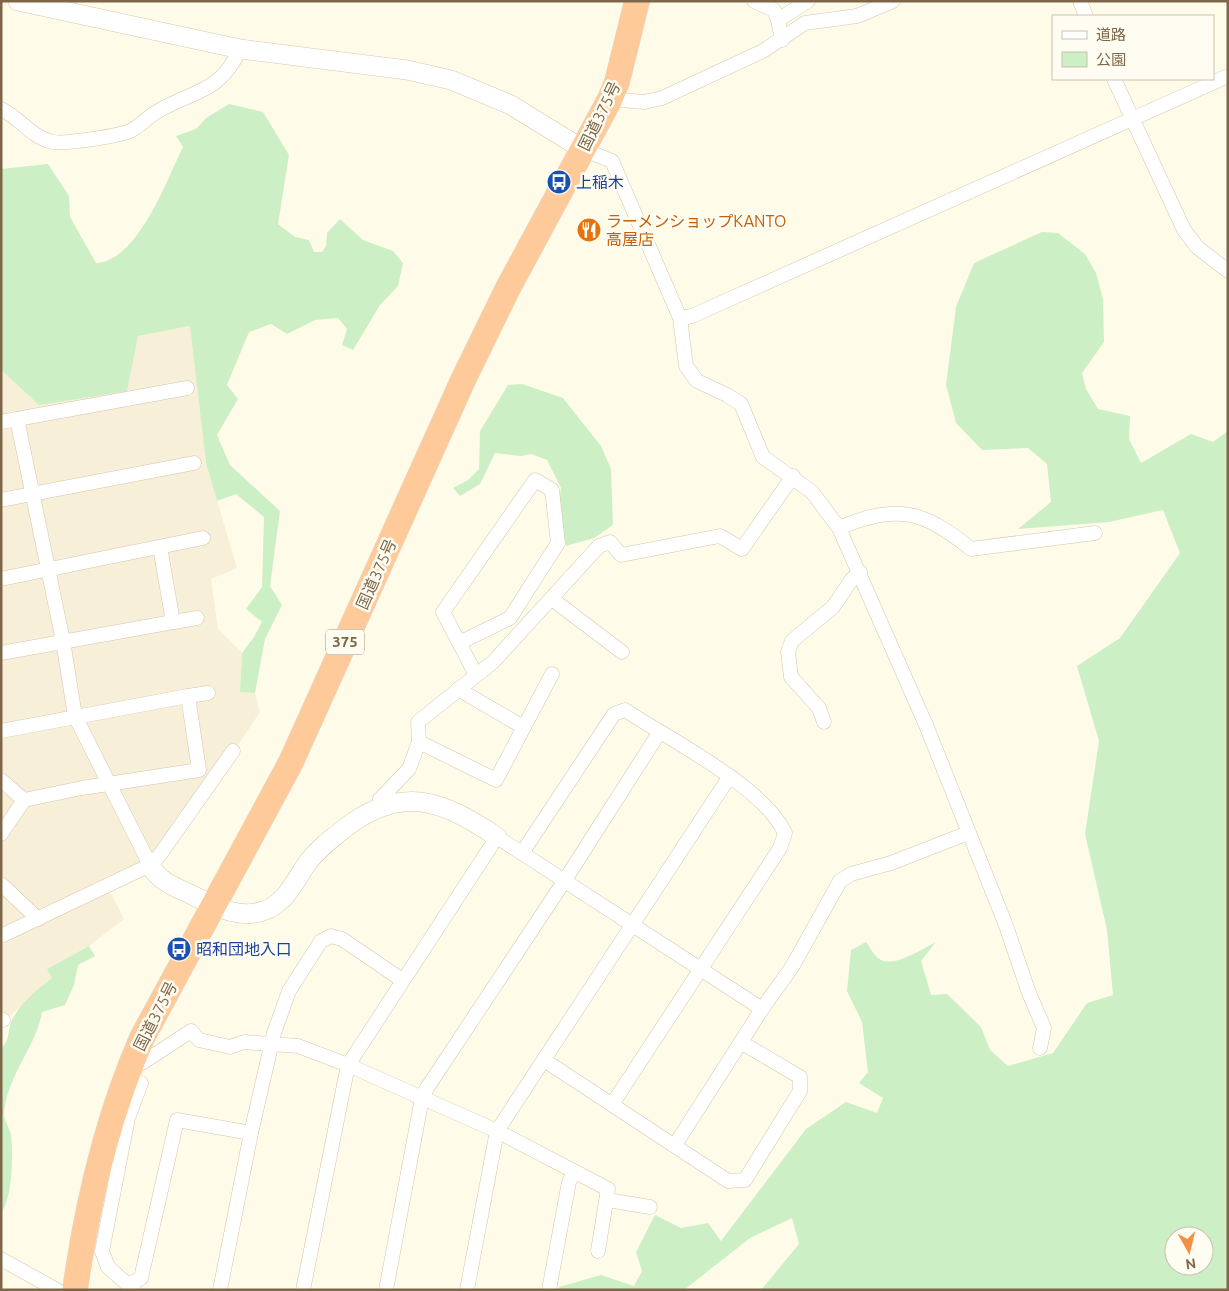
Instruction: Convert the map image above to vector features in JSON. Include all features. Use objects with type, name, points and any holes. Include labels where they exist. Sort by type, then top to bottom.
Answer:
[{"type":"highway","name":"国道375号","points":[[75,1290],[80,1254],[100,1157],[128,1069],[142,1038],[292,762],[445,421],[508,288],[610,99],[617,82],[637,1]]},
{"type":"street","points":[[18,1],[240,49],[407,70],[451,80],[511,105],[584,150],[612,161],[680,318],[686,366],[697,381],[727,394],[741,404],[763,456],[793,476],[812,492],[839,528],[926,725],[1005,923],[1029,993],[1044,1028],[1040,1048]]},
{"type":"street","points":[[754,1],[774,10],[782,40]]},
{"type":"street","points":[[778,20],[808,1]]},
{"type":"street","points":[[610,99],[644,102],[662,98],[782,40],[795,28],[806,23],[857,16],[893,1]]},
{"type":"street","points":[[1080,1],[1086,15]]},
{"type":"street","points":[[1,109],[20,121],[36,136],[52,142],[120,134],[131,131],[160,110],[207,89],[233,64],[240,49]]},
{"type":"street","points":[[680,318],[692,316],[1228,76]]},
{"type":"street","points":[[1114,80],[1184,230],[1197,247],[1228,271]]},
{"type":"street","points":[[1,422],[187,388]]},
{"type":"street","points":[[17,419],[46,570],[63,641],[75,716],[156,876],[214,906],[234,914],[263,912],[276,905],[285,897],[318,850],[360,817],[383,806],[412,802],[447,807],[466,816],[762,1009]]},
{"type":"street","points":[[1,500],[194,463]]},
{"type":"street","points":[[383,806],[380,798],[409,769],[419,742],[418,722],[493,662],[599,546],[610,542],[621,555],[720,536],[742,549],[793,476]]},
{"type":"street","points":[[459,643],[510,618],[558,543],[552,490],[535,480],[443,612],[459,643],[476,675]]},
{"type":"street","points":[[839,528],[856,521],[910,513],[946,528],[971,549],[1096,533]]},
{"type":"street","points":[[1,579],[203,538]]},
{"type":"street","points":[[160,547],[174,622]]},
{"type":"street","points":[[824,722],[819,708],[791,677],[788,652],[792,641],[833,608],[852,579],[860,572]]},
{"type":"street","points":[[552,599],[622,652]]},
{"type":"street","points":[[1,653],[198,618]]},
{"type":"street","points":[[419,742],[496,780],[552,674]]},
{"type":"street","points":[[458,690],[524,727]]},
{"type":"street","points":[[1,731],[208,693]]},
{"type":"street","points":[[1,834],[24,800],[82,788],[109,786],[199,770],[188,696]]},
{"type":"street","points":[[522,853],[614,714],[625,710],[730,776],[778,818],[786,833],[780,848],[613,1103]]},
{"type":"street","points":[[386,1290],[422,1098],[660,733]]},
{"type":"street","points":[[1,936],[150,865],[159,856],[232,751]]},
{"type":"street","points":[[467,1290],[497,1131],[730,776]]},
{"type":"street","points":[[1,780],[24,800]]},
{"type":"street","points":[[675,1144],[742,1043],[762,1009],[792,967],[840,881],[851,874],[891,863],[968,833]]},
{"type":"street","points":[[303,1290],[348,1065],[497,837]]},
{"type":"street","points":[[1,884],[38,918]]},
{"type":"street","points":[[220,1290],[251,1133],[271,1044],[289,991],[321,941],[332,936],[342,939],[402,980]]},
{"type":"street","points":[[251,1133],[176,1120],[141,1278],[131,1288],[108,1267],[102,1251],[128,1118],[141,1082],[128,1069],[142,1063],[191,1031],[199,1040],[230,1047],[244,1042],[298,1046],[348,1065],[497,1131],[608,1188],[598,1251]]},
{"type":"street","points":[[544,1060],[613,1103],[728,1181],[744,1180],[800,1091],[800,1077],[742,1043]]},
{"type":"street","points":[[549,1290],[569,1182],[576,1172]]},
{"type":"street","points":[[607,1200],[650,1207]]},
{"type":"street","points":[[1,1259],[57,1290]]},
{"type":"shaded area","points":[[190,326],[206,463],[237,568],[211,579],[218,629],[242,653],[240,692],[255,693],[260,712],[159,865],[109,890],[124,919],[89,946],[47,969],[53,978],[1,1024],[1,370],[39,405],[138,336]]},
{"type":"green space","points":[[229,104],[263,112],[289,155],[278,224],[295,237],[309,240],[314,252],[322,252],[326,246],[327,233],[340,219],[363,240],[393,251],[403,263],[398,286],[380,305],[353,350],[342,345],[347,329],[338,318],[315,320],[287,334],[271,324],[249,332],[227,385],[238,399],[217,435],[230,465],[280,511],[270,586],[282,605],[265,639],[255,693],[240,692],[242,653],[262,622],[246,609],[262,587],[264,517],[236,494],[217,501],[206,463],[190,326],[138,336],[127,391],[39,405],[1,370],[1,169],[48,164],[69,196],[70,217],[96,263],[111,259],[125,249],[149,217],[183,147],[176,136],[196,129],[206,118]]},
{"type":"green space","points":[[1042,232],[1058,233],[1085,254],[1096,273],[1103,299],[1104,342],[1082,373],[1086,389],[1098,409],[1130,416],[1129,439],[1141,463],[1191,434],[1213,442],[1228,431],[1228,1290],[761,1290],[799,1244],[792,1218],[750,1238],[684,1290],[558,1290],[559,1287],[601,1275],[634,1286],[642,1271],[636,1252],[655,1215],[681,1228],[708,1223],[721,1241],[806,1129],[846,1102],[877,1113],[883,1098],[859,1083],[868,1072],[862,1022],[847,991],[851,950],[866,942],[878,958],[884,961],[891,961],[907,957],[936,942],[921,961],[931,995],[947,994],[981,1027],[990,1050],[1008,1066],[1053,1053],[1087,1003],[1113,995],[1107,930],[1085,834],[1099,741],[1077,666],[1120,638],[1180,553],[1163,510],[1109,522],[1018,529],[1051,502],[1047,464],[1028,448],[982,450],[956,423],[946,385],[956,307],[974,263]]},
{"type":"green space","points":[[522,384],[563,398],[601,446],[611,469],[613,525],[594,538],[566,546],[559,503],[561,488],[547,460],[531,454],[521,456],[495,453],[480,484],[460,496],[453,488],[468,480],[479,469],[480,431],[508,385]]},
{"type":"green space","points":[[89,946],[95,956],[78,965],[74,985],[65,1005],[42,1012],[34,1037],[11,1084],[4,1115],[11,1134],[12,1163],[8,1197],[1,1212],[1,1048],[8,1038],[12,1020],[20,1007],[52,978],[47,969]]},
{"type":"place","name":"上稲木","points":[[559,182]]},
{"type":"place","name":"ラーメンショップKANTO 高屋店","points":[[589,230]]},
{"type":"place","name":"昭和団地入口","points":[[179,949]]}]
